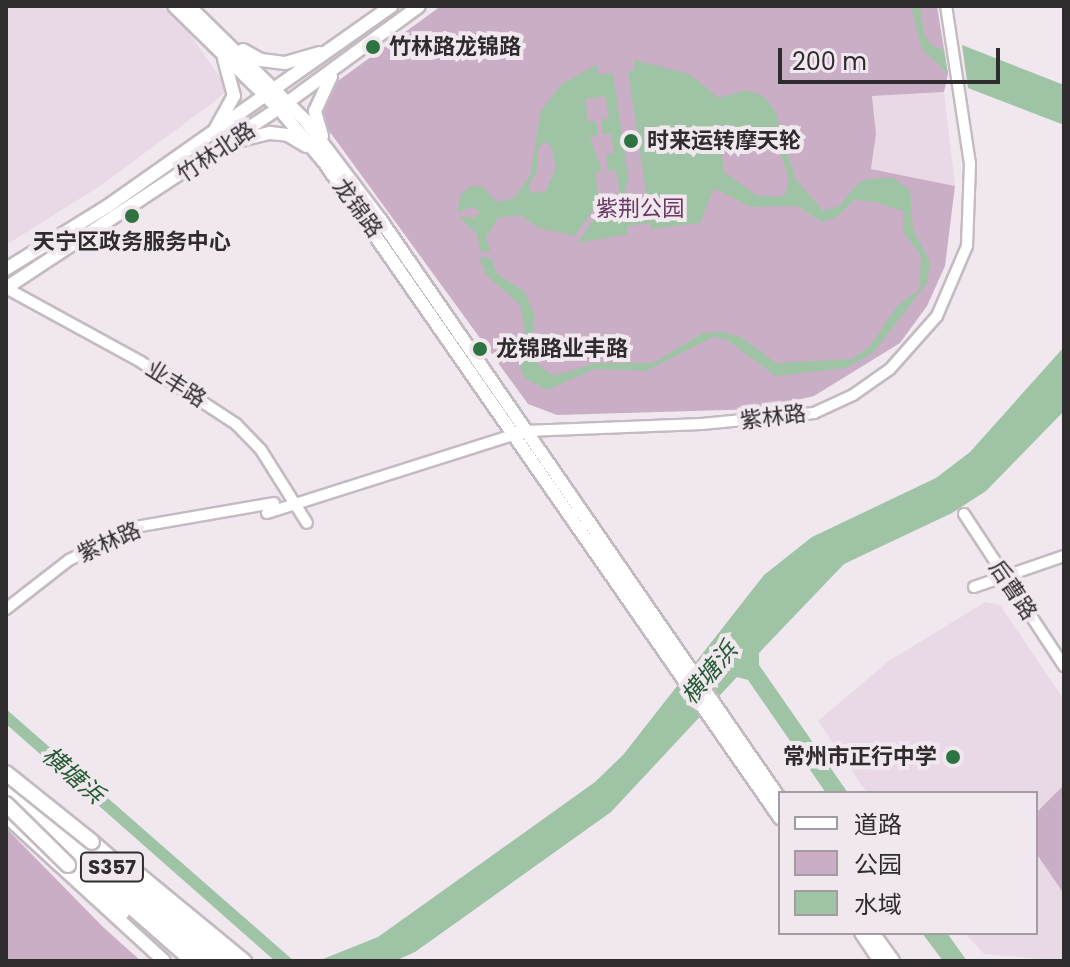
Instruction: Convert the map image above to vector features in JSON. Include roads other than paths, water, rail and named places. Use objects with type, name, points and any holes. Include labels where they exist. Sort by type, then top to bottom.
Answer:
[{"type":"highway","points":[[6,770],[229,961]]},
{"type":"highway","points":[[6,782],[211,961]]},
{"type":"highway","points":[[6,797],[193,961]]},
{"type":"highway","points":[[6,805],[179,961]]},
{"type":"main road","name":"龙锦路","points":[[174,6],[272,94],[330,161],[718,722]]},
{"type":"main road","name":"龙锦路","points":[[189,6],[227,39],[272,94]]},
{"type":"main road","name":"竹林北路","points":[[6,269],[272,94],[391,6]]},
{"type":"main road","name":"竹林北路","points":[[6,288],[284,106],[419,6]]},
{"type":"main road","points":[[203,141],[234,96],[229,64],[208,36]]},
{"type":"main road","points":[[227,39],[261,60],[285,63],[312,57],[348,38]]},
{"type":"main road","points":[[330,161],[315,111],[321,92],[342,63]]},
{"type":"main road","points":[[213,154],[270,133],[288,135],[330,161]]},
{"type":"main road","points":[[718,722],[778,797]]},
{"type":"main road","points":[[718,722],[778,815]]},
{"type":"main road","points":[[6,770],[245,961]]},
{"type":"main road","name":"S357","points":[[6,770],[221,961]]},
{"type":"main road","name":"S357","points":[[6,805],[186,961]]},
{"type":"main road","points":[[6,816],[164,961]]},
{"type":"main road","points":[[862,935],[880,961]]},
{"type":"main road","points":[[874,935],[893,961]]},
{"type":"street","name":"紫林路","points":[[6,609],[69,560],[135,527],[271,508],[520,432],[702,424],[814,413],[853,395],[916,346],[961,272],[972,214],[970,164],[946,6]]},
{"type":"street","name":"业丰路","points":[[6,288],[213,407],[261,450],[307,523]]},
{"type":"street","name":"后曹路","points":[[964,514],[1064,666]]},
{"type":"street","points":[[974,587],[1064,556]]},
{"type":"water","points":[[911,6],[920,6],[924,34],[932,46],[944,50],[948,74],[922,49]]},
{"type":"water","points":[[962,45],[1064,85],[1064,125],[968,88]]},
{"type":"water","points":[[634,60],[689,74],[719,98],[746,90],[764,96],[776,113],[795,178],[823,211],[840,206],[857,184],[868,179],[893,178],[910,190],[913,228],[930,262],[927,283],[873,353],[846,368],[775,376],[727,340],[713,337],[646,371],[595,369],[547,390],[525,378],[520,367],[525,331],[520,305],[486,275],[479,258],[491,258],[497,274],[525,292],[535,316],[529,357],[553,376],[596,363],[653,363],[703,333],[723,332],[741,337],[776,363],[852,359],[870,346],[898,305],[919,290],[921,257],[903,231],[903,211],[875,202],[854,200],[837,217],[822,222],[797,206],[750,207],[714,188],[700,223],[651,229],[650,223],[627,226],[627,234],[577,243],[611,195],[620,193],[616,170],[608,171],[606,155],[614,153],[611,134],[603,134],[601,120],[609,118],[605,96],[585,99],[588,121],[596,121],[598,135],[590,137],[602,171],[595,173],[599,201],[575,236],[539,228],[519,215],[498,218],[486,238],[491,252],[480,251],[477,234],[458,216],[475,218],[480,212],[473,207],[457,212],[461,194],[471,186],[483,187],[496,202],[513,199],[531,174],[540,113],[560,85],[597,65],[599,75],[613,73],[629,183],[625,184],[627,201],[647,199],[628,71],[635,70]],"holes":[[[768,136],[775,139],[789,179],[785,194],[778,197],[756,195],[724,172],[722,157],[728,143]],[[545,142],[551,146],[556,167],[546,191],[533,193],[528,187],[537,171],[538,148]]]},
{"type":"water","name":"横塘浜","points":[[1064,347],[1064,411],[986,491],[952,513],[844,564],[759,653],[759,665],[847,791],[825,791],[748,680],[737,677],[611,812],[415,952],[395,961],[318,961],[378,937],[595,782],[623,755],[764,575],[812,537],[936,478],[970,452]]},
{"type":"water","name":"横塘浜","points":[[6,709],[294,961],[275,961],[6,724]]},
{"type":"water","points":[[924,935],[948,935],[967,961],[943,961]]},
{"type":"place","name":"竹林路龙锦路","points":[[373,47]]},
{"type":"place","name":"时来运转摩天轮","points":[[631,141]]},
{"type":"place","name":"天宁区政务服务中心","points":[[132,216]]},
{"type":"place","name":"龙锦路业丰路","points":[[480,349]]},
{"type":"place","name":"常州市正行中学","points":[[953,757]]},
{"type":"park label","name":"紫荆公园","points":[[640,209]]}]
